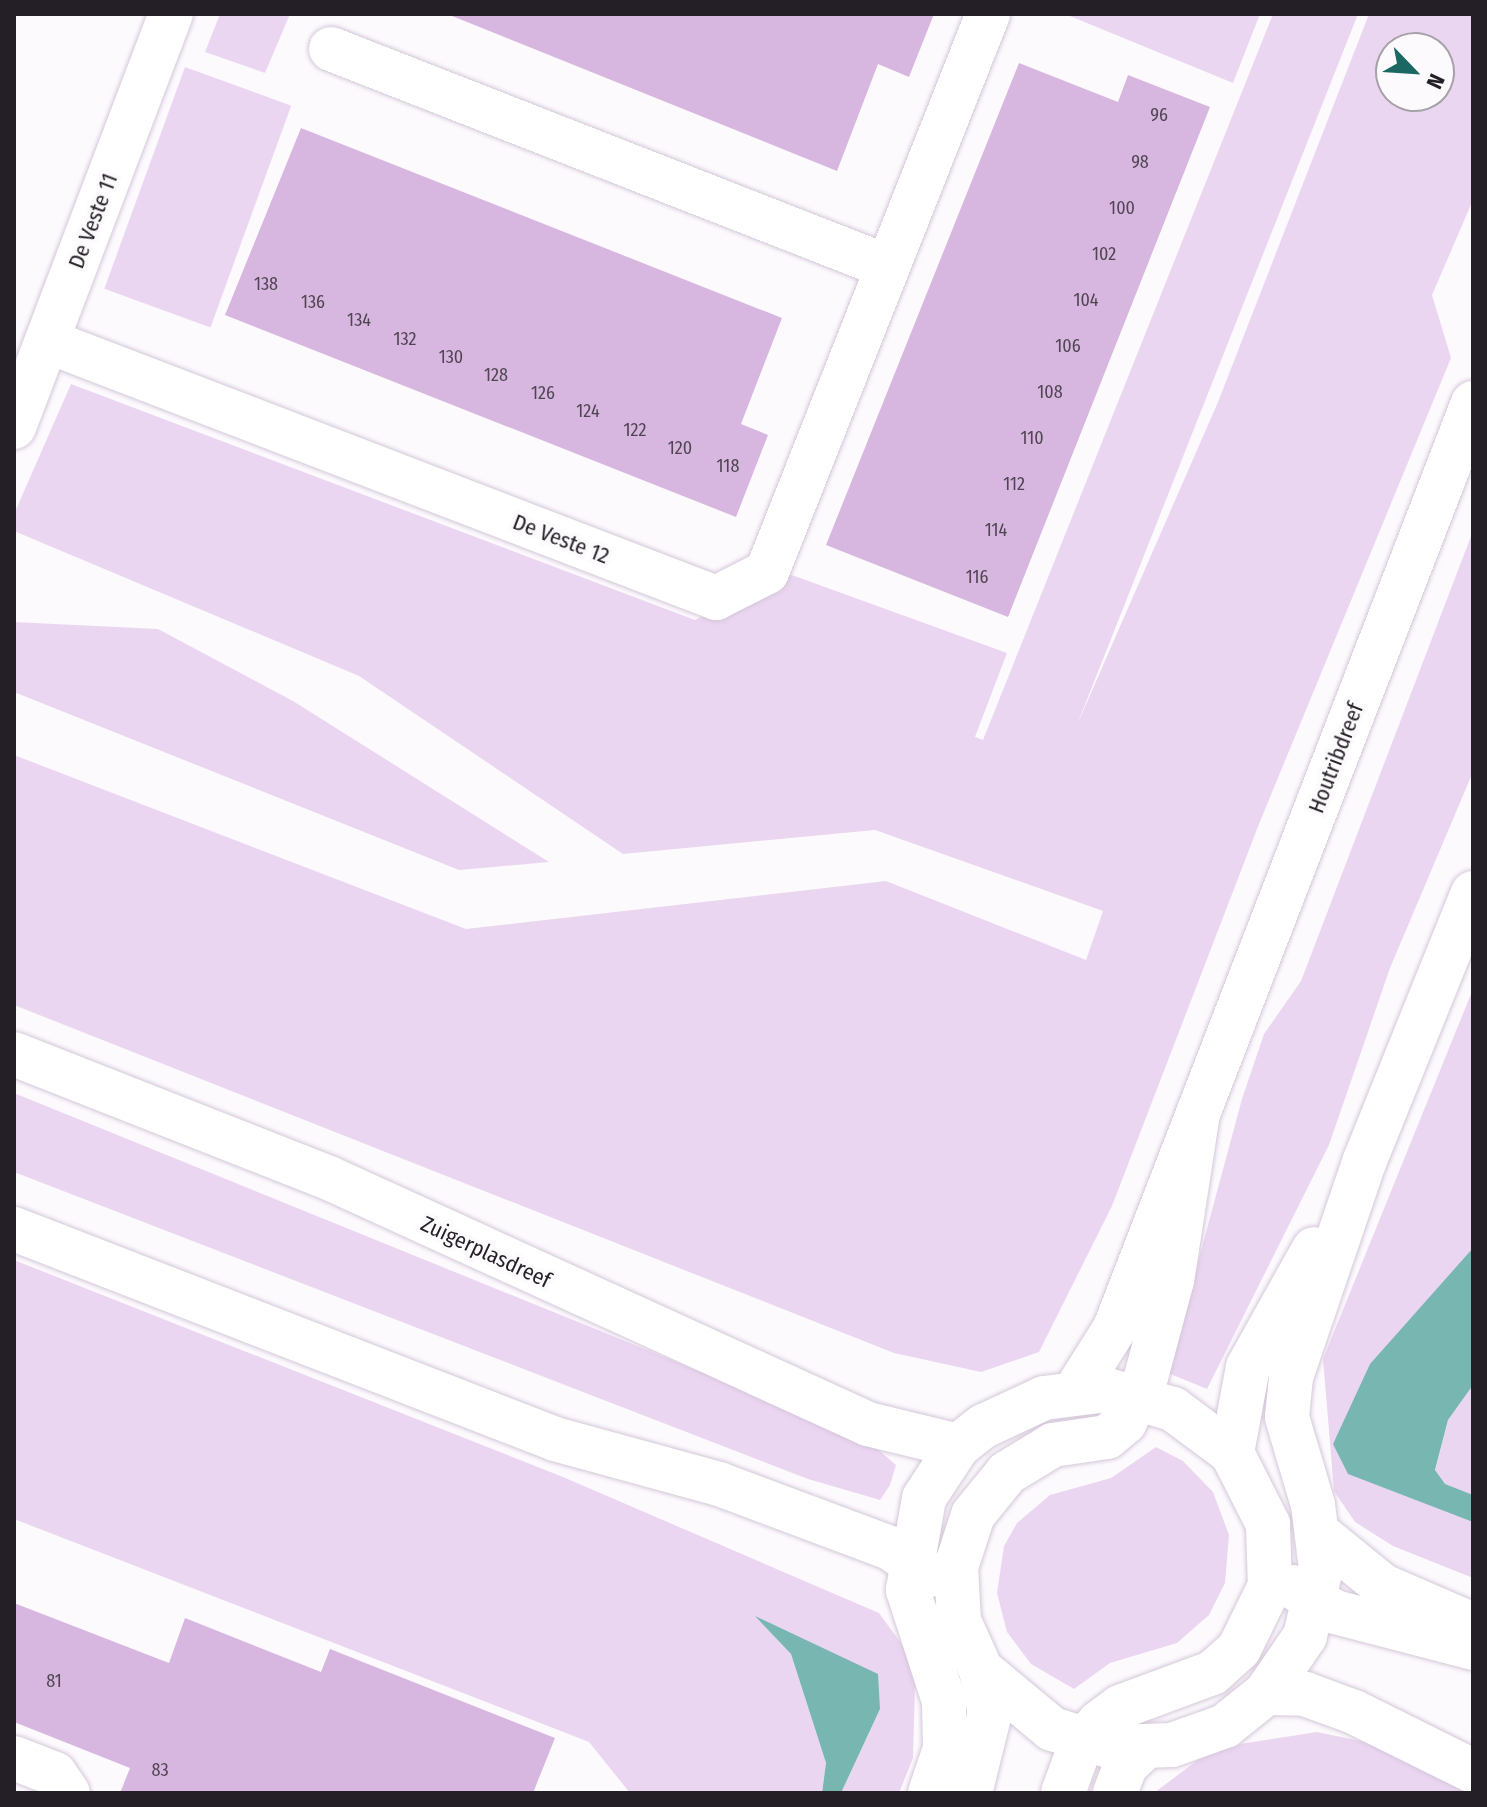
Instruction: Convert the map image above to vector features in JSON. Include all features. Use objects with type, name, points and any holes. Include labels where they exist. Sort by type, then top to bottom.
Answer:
[{"type":"main road","name":"De Veste 11","points":[[14,427],[171,14]]},
{"type":"main road","name":"De Veste 12","points":[[47,341],[716,598],[767,572],[988,14]]},
{"type":"main road","points":[[331,49],[888,267]]},
{"type":"main road","name":"Houtribdreef","points":[[1076,1390],[1115,1328],[1473,403]]},
{"type":"main road","points":[[981,1670],[1025,1713],[1082,1741],[1144,1748],[1199,1738],[1266,1693],[1305,1636],[1316,1603],[1319,1534],[1292,1448],[1291,1377],[1365,1160],[1473,893]]},
{"type":"main road","name":"Zuigerplasdreef","points":[[14,1054],[329,1178],[868,1424],[958,1446]]},
{"type":"main road","name":"Houtribdreef","points":[[1138,1396],[1172,1280],[1198,1113]]},
{"type":"main road","points":[[1232,1453],[1248,1367],[1365,1160]]},
{"type":"main road","points":[[14,1229],[540,1434],[719,1484],[908,1559],[955,1594]]},
{"type":"main road","points":[[930,1793],[945,1749],[936,1677],[913,1620],[908,1559],[924,1498],[958,1446],[1014,1410],[1076,1390],[1138,1396],[1173,1409],[1232,1453],[1260,1498],[1272,1550],[1293,1587],[1316,1603],[1424,1640],[1473,1648]]},
{"type":"main road","points":[[970,1793],[988,1737],[981,1670],[955,1594],[962,1540],[988,1492],[1041,1451],[1107,1437],[1138,1396]]},
{"type":"main road","points":[[1319,1534],[1383,1586],[1473,1625]]},
{"type":"main road","points":[[1063,1793],[1082,1741],[1120,1707],[1181,1690],[1239,1649],[1266,1597],[1272,1550]]},
{"type":"main road","points":[[1266,1693],[1305,1694],[1354,1712],[1473,1771]]},
{"type":"main road","points":[[1115,1793],[1126,1765],[1144,1748]]},
{"type":"main road","points":[[14,1758],[55,1774],[68,1793]]},
{"type":"shaded area","points":[[220,14],[290,14],[265,73],[205,52]]},
{"type":"shaded area","points":[[1065,14],[1260,14],[1233,83]]},
{"type":"shaded area","points":[[1273,14],[1358,14],[1077,725],[1218,402],[1369,14],[1473,14],[1473,200],[1432,295],[1451,358],[1259,824],[1112,1206],[1039,1352],[981,1372],[894,1353],[14,1005],[14,755],[466,929],[886,881],[1086,960],[1103,911],[875,830],[623,854],[359,676],[14,531],[14,514],[71,384],[695,620],[789,574],[1007,653],[975,737],[983,740]]},
{"type":"shaded area","points":[[185,67],[291,106],[210,327],[104,289]]},
{"type":"shaded area","points":[[1473,531],[1473,772],[1390,968],[1329,1145],[1207,1389],[1168,1373],[1242,1099],[1264,1034],[1301,981]]},
{"type":"shaded area","points":[[14,622],[158,629],[293,701],[549,862],[459,870],[14,692]]},
{"type":"shaded area","points":[[1473,989],[1473,1248],[1333,1443],[1444,1485],[1435,1471],[1448,1420],[1473,1385],[1473,1578],[1393,1546],[1355,1522],[1334,1491],[1323,1359]]},
{"type":"shaded area","points":[[14,1093],[866,1439],[896,1465],[890,1485],[880,1500],[808,1479],[14,1172]]},
{"type":"shaded area","points":[[14,1260],[563,1477],[879,1613],[906,1650],[915,1685],[913,1758],[899,1793],[841,1793],[880,1709],[757,1618],[791,1654],[826,1763],[822,1793],[630,1793],[589,1742],[14,1519]]},
{"type":"shaded area","points":[[1156,1447],[1183,1461],[1213,1492],[1229,1535],[1225,1583],[1209,1615],[1177,1643],[1110,1663],[1074,1689],[1031,1664],[1007,1632],[997,1593],[1004,1546],[1017,1523],[1050,1495],[1111,1478]]},
{"type":"shaded area","points":[[1317,1732],[1375,1744],[1473,1793],[1154,1793],[1199,1759],[1240,1744]]},
{"type":"water","points":[[1473,1248],[1473,1385],[1448,1420],[1435,1470],[1445,1484],[1473,1495],[1473,1522],[1348,1474],[1333,1444],[1370,1364]]},
{"type":"water","points":[[755,1616],[878,1674],[880,1709],[841,1793],[822,1793],[826,1763],[791,1654]]},
{"type":"building","points":[[447,14],[934,14],[909,77],[878,64],[837,171]]},
{"type":"building","points":[[1019,63],[1118,102],[1128,75],[1210,107],[1008,617],[826,545]]},
{"type":"building","points":[[301,128],[782,318],[741,424],[768,435],[736,517],[225,315]]},
{"type":"building","points":[[14,1603],[169,1663],[185,1618],[321,1672],[330,1649],[555,1738],[533,1793],[120,1793],[130,1768],[14,1722]]}]
